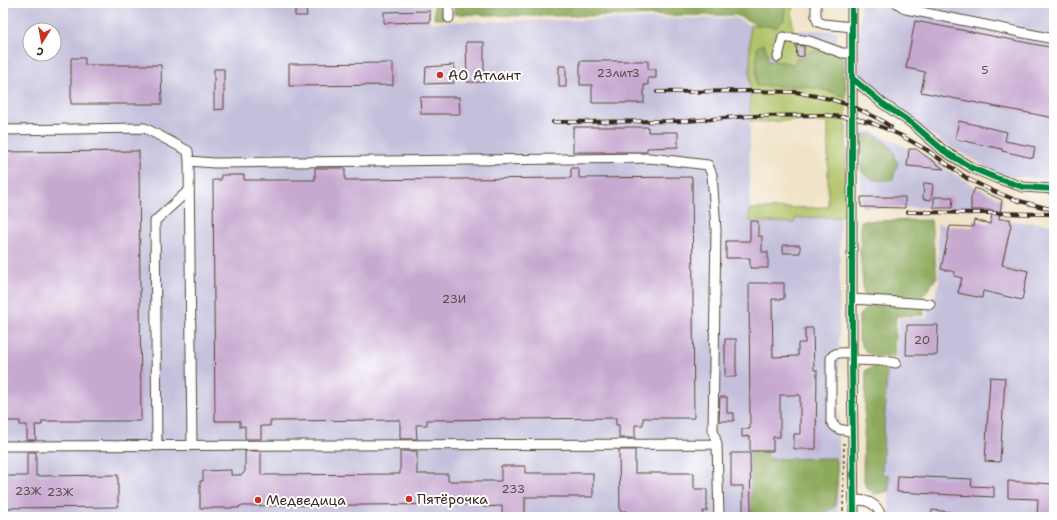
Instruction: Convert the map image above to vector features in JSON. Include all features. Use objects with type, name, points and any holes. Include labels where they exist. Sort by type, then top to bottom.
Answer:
[{"type":"street","points":[[449,3],[449,18]]},
{"type":"street","points":[[816,3],[816,16],[818,22],[852,27]]},
{"type":"street","points":[[852,3],[852,357],[848,430],[854,517]]},
{"type":"street","points":[[896,3],[906,9],[1054,39]]},
{"type":"street","points":[[778,57],[783,37],[809,41],[842,53],[852,53]]},
{"type":"street","points":[[852,78],[944,150],[972,168],[1023,187],[1054,189]]},
{"type":"street","points":[[3,130],[145,128],[188,151],[192,445]]},
{"type":"street","points":[[189,161],[214,163],[650,158],[708,165],[712,175],[716,228],[713,431],[717,444],[719,517]]},
{"type":"street","points":[[157,446],[155,221],[189,190]]},
{"type":"street","points":[[852,299],[930,304]]},
{"type":"street","points":[[848,430],[838,429],[830,421],[830,361],[832,356],[836,353],[852,357],[896,363]]},
{"type":"street","points":[[3,446],[717,444]]},
{"type":"street","points":[[854,501],[860,500],[872,503],[877,508],[881,517]]},
{"type":"path","points":[[843,517],[848,430]]},
{"type":"shaded area","points":[[3,3],[430,3],[430,22],[735,18],[755,29],[837,31],[838,98],[750,91],[750,221],[794,223],[795,218],[840,217],[838,517],[3,517]]},
{"type":"shaded area","points":[[861,3],[1054,3],[1054,180],[1009,176],[988,168],[941,141],[886,103],[859,81],[858,48]]},
{"type":"shaded area","points":[[862,131],[874,132],[909,149],[916,149],[937,164],[974,186],[1003,199],[1001,209],[971,210],[952,208],[861,207]]},
{"type":"shaded area","points":[[999,219],[1054,224],[1054,517],[889,517],[889,476],[882,474],[887,369],[895,368],[899,318],[927,318],[927,300],[935,297],[939,281],[937,224],[973,227],[974,220],[989,224],[990,221],[998,222]]},
{"type":"green space","points":[[434,3],[444,3],[444,19],[434,19]]},
{"type":"green space","points":[[454,3],[785,3],[785,5],[784,20],[777,27],[758,25],[736,15],[525,16],[454,14]]},
{"type":"green space","points":[[785,3],[792,3],[793,35],[841,44],[843,57],[811,51],[804,56],[804,45],[796,45],[797,57],[794,64],[774,61],[774,55],[768,55],[764,44],[756,85],[804,86],[829,91],[846,97],[846,213],[840,217],[796,218],[794,223],[750,221],[750,209],[828,207],[828,123],[800,120],[764,122],[750,121],[750,25],[784,20]]},
{"type":"green space","points":[[764,44],[768,55],[768,61],[794,64],[797,57],[804,56],[811,51],[828,49],[843,57],[846,97],[829,91],[804,86],[756,86],[757,47]]},
{"type":"green space","points":[[871,134],[878,137],[895,153],[894,159],[898,162],[893,179],[872,179],[861,171],[862,136]]},
{"type":"green space","points":[[931,220],[937,277],[923,296],[864,295],[860,254],[861,221]]},
{"type":"green space","points":[[870,305],[923,307],[924,315],[896,316],[894,357],[876,357],[866,352],[859,340],[859,315]]},
{"type":"green space","points":[[875,366],[887,369],[882,474],[889,475],[889,491],[875,494],[866,488],[863,476],[866,370]]},
{"type":"green space","points":[[750,451],[767,451],[768,459],[835,458],[838,473],[835,506],[821,517],[751,517]]},
{"type":"building","points":[[295,8],[306,8],[307,16],[295,16]]},
{"type":"building","points":[[430,11],[430,22],[384,23],[384,12]]},
{"type":"building","points":[[915,21],[1054,48],[1054,118],[921,92],[925,72],[906,68]]},
{"type":"building","points":[[466,42],[484,42],[484,82],[467,82]]},
{"type":"building","points":[[796,45],[804,46],[804,56],[797,57]]},
{"type":"building","points":[[71,58],[85,58],[85,65],[161,65],[162,104],[71,104]]},
{"type":"building","points":[[580,61],[648,61],[648,69],[656,69],[656,78],[648,78],[648,85],[644,85],[644,103],[592,103],[592,85],[580,85]]},
{"type":"building","points":[[393,63],[393,85],[289,86],[289,64]]},
{"type":"building","name":"АО Атлант","points":[[454,65],[454,83],[425,84],[426,67]]},
{"type":"building","points":[[559,66],[566,66],[566,87],[559,87]]},
{"type":"building","points":[[214,69],[224,69],[224,109],[214,110]]},
{"type":"building","points":[[420,97],[459,97],[460,114],[421,114]]},
{"type":"building","points":[[959,121],[1007,132],[1005,141],[1035,147],[1033,158],[1002,151],[1002,149],[955,139]]},
{"type":"building","points":[[573,127],[648,127],[648,132],[678,132],[678,147],[647,148],[647,152],[573,152]]},
{"type":"building","points":[[909,149],[916,149],[944,169],[907,166]]},
{"type":"building","points":[[139,151],[141,421],[42,421],[42,425],[35,425],[36,440],[27,440],[27,425],[20,425],[20,421],[3,421],[3,152]]},
{"type":"building","points":[[315,168],[345,168],[345,180],[571,178],[571,168],[579,168],[579,178],[692,177],[694,418],[643,418],[643,425],[635,425],[635,438],[619,438],[619,425],[616,425],[616,418],[427,420],[427,425],[416,425],[417,439],[400,439],[400,420],[270,421],[270,426],[261,426],[261,439],[245,439],[245,426],[240,427],[240,421],[215,421],[213,180],[221,180],[221,175],[244,175],[244,180],[315,180]]},
{"type":"building","points":[[924,183],[933,184],[931,200],[923,199]]},
{"type":"building","points":[[975,188],[1002,200],[999,219],[1010,219],[1011,225],[1002,265],[1028,271],[1022,300],[983,291],[982,298],[958,293],[962,278],[954,276],[955,272],[941,269],[950,226],[973,227],[974,220],[990,224],[993,210],[971,210],[971,198]]},
{"type":"building","points":[[861,197],[905,197],[905,208],[861,207]]},
{"type":"building","points":[[934,197],[953,197],[952,208],[934,208]]},
{"type":"building","points":[[750,221],[758,221],[758,236],[762,236],[762,252],[768,252],[768,268],[750,268],[750,258],[726,258],[726,241],[750,241]]},
{"type":"building","points":[[783,245],[800,245],[800,253],[783,253]]},
{"type":"building","points":[[749,283],[784,283],[784,299],[772,299],[773,357],[798,356],[798,343],[805,343],[805,328],[813,328],[814,370],[817,370],[816,449],[794,449],[794,434],[800,434],[800,395],[780,395],[780,437],[773,437],[773,451],[750,451],[750,436],[742,437],[742,429],[750,429]]},
{"type":"building","points":[[907,325],[938,325],[937,355],[906,355]]},
{"type":"building","points":[[725,339],[736,339],[736,377],[725,377]]},
{"type":"building","points":[[990,377],[1005,378],[1000,462],[985,461]]},
{"type":"building","points":[[720,397],[727,397],[727,413],[734,413],[734,421],[719,421]]},
{"type":"building","points":[[619,450],[635,450],[635,473],[694,473],[694,489],[707,489],[707,511],[703,511],[703,517],[627,517],[627,511],[620,511]]},
{"type":"building","points":[[245,451],[261,451],[261,475],[400,474],[400,451],[417,451],[417,474],[448,474],[448,481],[501,481],[501,466],[525,466],[525,473],[593,473],[593,497],[525,497],[525,517],[502,517],[502,506],[483,507],[483,504],[239,506],[239,508],[200,508],[200,481],[203,481],[203,471],[231,470],[231,475],[242,475],[245,471]]},
{"type":"building","points":[[27,452],[36,452],[36,476],[118,475],[118,507],[3,508],[3,476],[27,476]]},
{"type":"building","points":[[731,453],[750,453],[751,517],[743,517],[743,486],[731,486]]},
{"type":"building","points":[[898,476],[972,479],[971,486],[994,487],[994,497],[897,492]]},
{"type":"building","points":[[1008,481],[1054,484],[1054,517],[1037,517],[1038,499],[1008,498]]},
{"type":"building","points":[[932,510],[951,512],[951,517],[931,517]]},
{"type":"railway","points":[[657,92],[796,92],[830,99],[852,106],[879,119],[891,127]]},
{"type":"railway","points":[[553,122],[687,121],[750,116],[824,115],[852,118],[870,122],[900,135],[927,150],[968,179],[993,191],[1016,200],[1054,210]]},
{"type":"railway","points":[[908,212],[1054,214]]},
{"type":"cycle path","points":[[852,3],[852,363],[854,517]]},
{"type":"cycle path","points":[[852,78],[882,103],[914,125],[944,151],[972,168],[1023,187],[1054,189]]},
{"type":"place","name":"АО Атлант","points":[[440,75]]},
{"type":"place","name":"Пятёрочка","points":[[409,499]]},
{"type":"place","name":"Медведица","points":[[258,500]]}]
